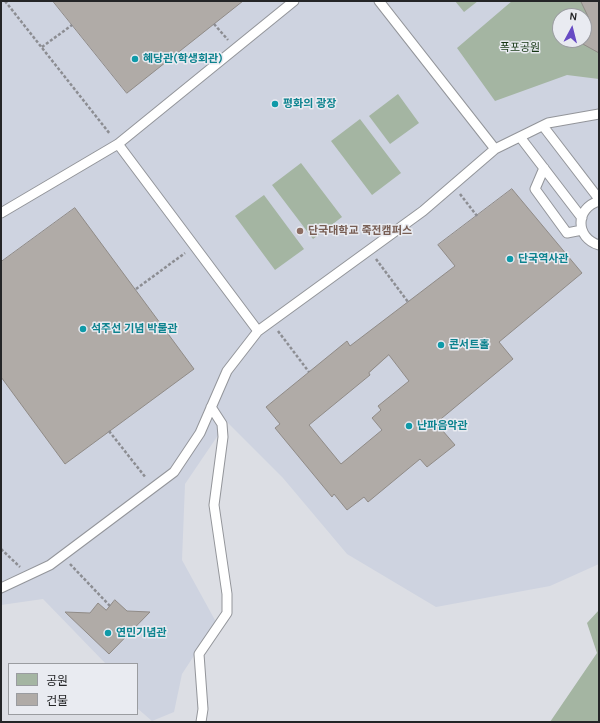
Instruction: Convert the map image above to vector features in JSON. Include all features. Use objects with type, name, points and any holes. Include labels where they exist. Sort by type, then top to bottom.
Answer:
[{"type":"lane","points":[[1,213],[118,144],[294,1]]},
{"type":"lane","points":[[379,1],[495,149]]},
{"type":"lane","points":[[1,588],[50,565],[174,472],[200,433],[228,371],[258,331],[423,211],[495,149],[548,123],[599,114]]},
{"type":"lane","points":[[543,126],[599,200],[588,206],[582,218],[582,230],[586,237],[591,242],[599,246]]},
{"type":"lane","points":[[520,137],[582,218]]},
{"type":"lane","points":[[118,144],[258,331]]},
{"type":"lane","points":[[544,168],[535,189],[567,233],[582,230]]},
{"type":"lane","points":[[201,722],[204,709],[199,654],[227,613],[227,594],[214,505],[223,437],[222,424],[212,407]]},
{"type":"path","points":[[5,1],[118,144]]},
{"type":"path","points":[[214,24],[235,49]]},
{"type":"path","points":[[42,47],[72,25]]},
{"type":"path","points":[[454,185],[477,216]]},
{"type":"path","points":[[136,289],[194,246]]},
{"type":"path","points":[[370,250],[408,302]]},
{"type":"path","points":[[271,321],[309,372]]},
{"type":"path","points":[[109,431],[154,487]]},
{"type":"path","points":[[1,549],[29,575]]},
{"type":"path","points":[[62,555],[110,606]]},
{"type":"shaded area","name":"단국대학교 죽전캠퍼스","points":[[1,1],[599,1],[599,564],[550,586],[436,607],[347,554],[283,478],[227,422],[185,484],[182,560],[216,622],[182,674],[174,712],[152,721],[138,709],[138,663],[105,663],[43,599],[1,605]]},
{"type":"green space","points":[[455,1],[478,1],[464,12]]},
{"type":"green space","name":"폭포공원","points":[[512,1],[599,1],[599,79],[567,75],[495,101],[457,48]]},
{"type":"green space","points":[[398,94],[419,123],[390,144],[369,116]]},
{"type":"green space","points":[[360,119],[401,173],[372,195],[331,141]]},
{"type":"green space","points":[[301,163],[342,217],[313,239],[272,185]]},
{"type":"green space","points":[[264,195],[304,249],[275,270],[235,216]]},
{"type":"green space","points":[[599,610],[599,722],[550,722],[597,653],[587,623]]},
{"type":"building","name":"혜당관(학생회관)","points":[[53,1],[243,1],[127,93]]},
{"type":"building","points":[[581,1],[599,1],[599,53],[590,48],[592,48],[592,8],[584,8]]},
{"type":"building","points":[[512,189],[582,273],[499,342],[513,359],[436,423],[455,445],[427,467],[420,459],[368,502],[364,497],[347,510],[334,494],[332,497],[275,428],[280,424],[266,407],[347,341],[350,346],[455,266],[438,245]],"holes":[[[389,355],[409,381],[378,406],[381,410],[372,418],[382,430],[341,464],[309,425],[370,375],[369,373]]]},
{"type":"building","name":"석주선 기념 박물관","points":[[75,208],[194,369],[65,464],[1,377],[1,262]]},
{"type":"building","name":"연민기념관","points":[[115,600],[127,611],[150,612],[109,654],[65,612],[90,613],[98,603],[106,610]]},
{"type":"place","name":"혜당관(학생회관)","points":[[135,59]]},
{"type":"place","name":"평화의 광장","points":[[275,104]]},
{"type":"place","name":"단국대학교 죽전캠퍼스","points":[[300,231]]},
{"type":"place","name":"단국역사관","points":[[510,259]]},
{"type":"place","name":"석주선 기념 박물관","points":[[83,329]]},
{"type":"place","name":"콘서트홀","points":[[441,345]]},
{"type":"place","name":"난파음악관","points":[[409,426]]},
{"type":"place","name":"연민기념관","points":[[108,633]]}]
